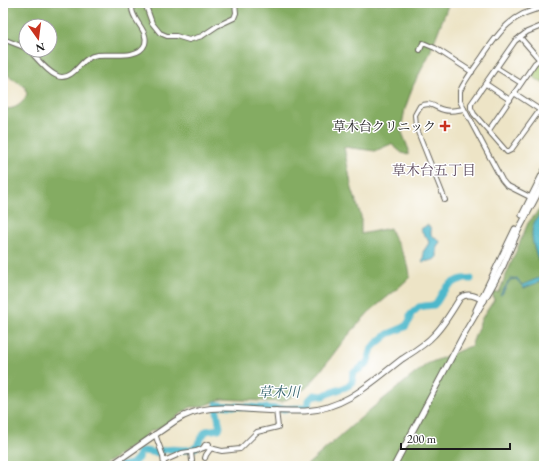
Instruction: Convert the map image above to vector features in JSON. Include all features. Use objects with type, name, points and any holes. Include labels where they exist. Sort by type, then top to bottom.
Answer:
[{"type":"street","points":[[36,58],[55,74],[59,76],[66,76],[72,73],[84,60],[93,56],[127,55],[141,49],[144,45],[145,39],[143,30],[132,12],[132,8],[135,5],[140,4],[146,6],[152,23],[160,33],[167,36],[176,36],[189,40],[202,36],[217,26],[234,18],[236,13],[235,3]]},
{"type":"street","points":[[533,198],[506,185],[502,180],[460,101],[460,91],[501,30],[509,23],[544,5]]},
{"type":"street","points":[[544,25],[527,32],[520,37],[507,52],[471,104],[471,108],[474,114],[507,152],[511,150],[544,106]]},
{"type":"street","points":[[520,37],[538,59]]},
{"type":"street","points":[[3,39],[18,45]]},
{"type":"street","points":[[420,50],[423,43],[435,48],[472,72]]},
{"type":"street","points":[[489,130],[520,83],[538,59],[544,56]]},
{"type":"street","points":[[497,68],[520,83]]},
{"type":"street","points":[[486,84],[510,100]]},
{"type":"street","points":[[514,93],[540,110]]},
{"type":"street","points":[[445,200],[416,127],[415,115],[420,106],[426,104],[433,105],[439,109],[447,111],[464,109]]},
{"type":"street","points":[[394,466],[482,300],[533,198],[544,171]]},
{"type":"street","points":[[533,198],[544,182]]},
{"type":"street","points":[[110,466],[183,415],[202,409],[232,408],[317,410],[349,399],[434,336],[460,298],[469,294],[482,300]]},
{"type":"street","points":[[155,434],[164,464],[182,453],[191,452],[210,446],[222,451],[240,449],[258,432],[278,426],[276,410]]},
{"type":"street","points":[[205,458],[210,446]]},
{"type":"street","points":[[191,452],[192,461]]},
{"type":"street","points":[[175,466],[185,466]]},
{"type":"green space","points":[[3,3],[449,3],[429,55],[413,86],[405,109],[401,130],[409,150],[408,155],[402,153],[391,144],[375,151],[344,147],[352,189],[361,216],[361,234],[390,228],[408,264],[410,277],[369,312],[344,340],[306,388],[282,402],[222,399],[200,407],[191,407],[158,429],[149,432],[142,439],[103,466],[3,466],[3,108],[14,108],[21,104],[27,94],[25,87],[3,72]]},
{"type":"green space","points":[[544,61],[544,84],[532,76],[534,70]]},
{"type":"green space","points":[[544,204],[544,466],[306,466],[371,409],[427,364],[471,346],[482,318],[494,300],[492,292],[499,292],[528,223]]},
{"type":"water","points":[[543,211],[544,276],[532,235],[535,221]]},
{"type":"water","points":[[427,225],[431,228],[431,235],[440,242],[437,246],[437,258],[423,262],[423,252],[429,243],[421,229]]},
{"type":"water","points":[[544,276],[544,280],[524,288],[516,279],[510,280],[500,295],[510,279],[517,278],[522,285]]},
{"type":"waterway","name":"草木川","points":[[217,405],[279,409],[305,407],[314,395],[323,396],[350,384],[352,382],[353,373],[363,365],[367,364],[372,348],[388,334],[405,327],[410,320],[410,315],[419,307],[434,305],[444,291],[454,282],[462,279],[471,279]]},
{"type":"waterway","name":"草木川","points":[[162,451],[171,449],[186,450],[197,446],[206,431],[219,429],[220,427],[217,412]]},
{"type":"waterway","name":"草木川","points":[[120,466],[132,464],[138,458],[139,453],[143,451],[159,453]]},
{"type":"place","name":"草木台クリニック","points":[[445,126]]},
{"type":"district","name":"草木台五丁目","points":[[434,170]]}]
